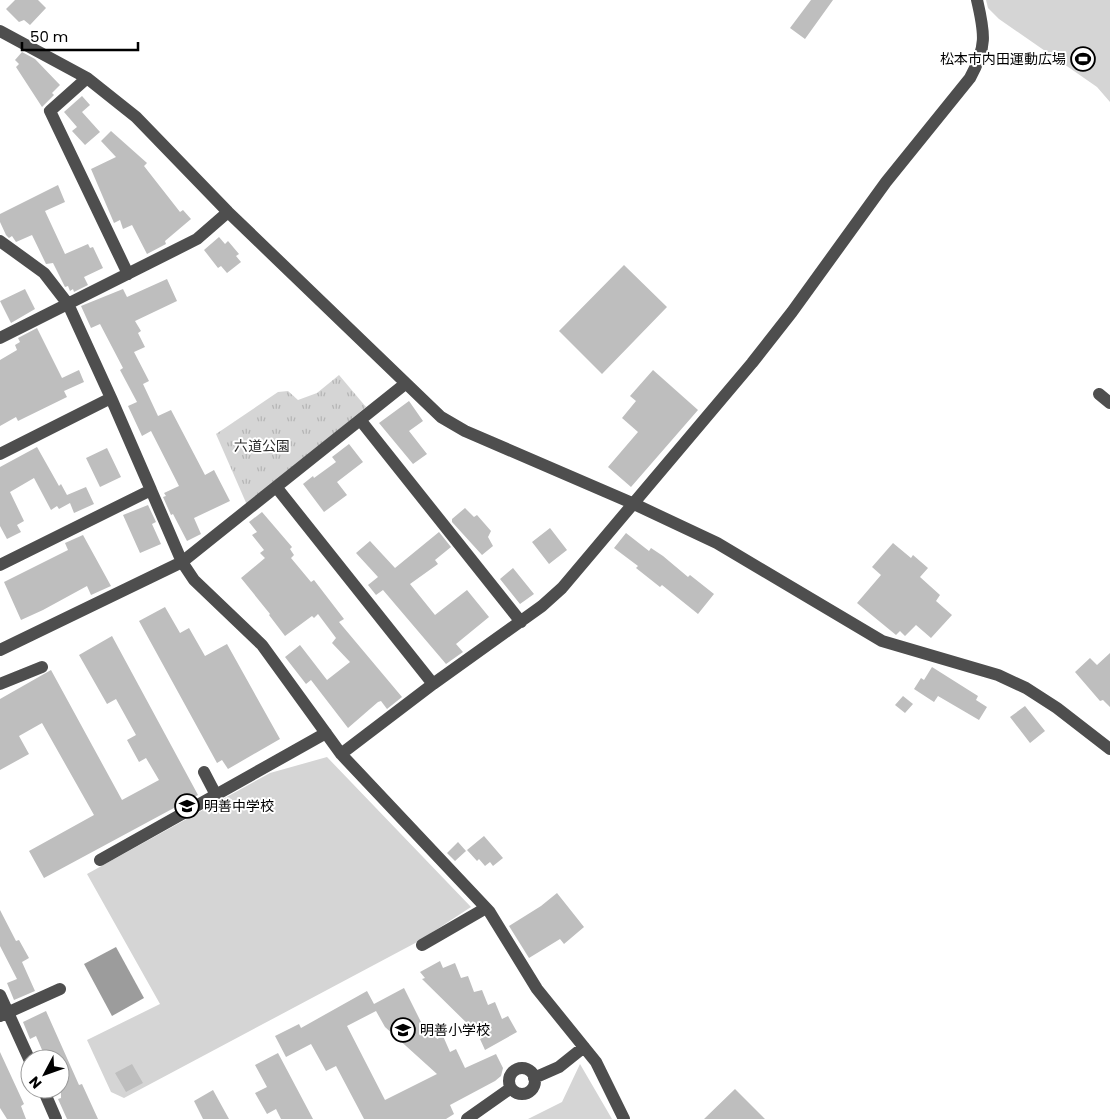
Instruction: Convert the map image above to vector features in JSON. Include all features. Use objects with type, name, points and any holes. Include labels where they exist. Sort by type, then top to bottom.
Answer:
[{"type":"street","points":[[342,754],[434,684],[521,622],[562,588],[758,356],[886,182],[970,78],[980,60],[984,32],[977,0]]},
{"type":"street","points":[[0,31],[87,78],[136,116],[228,212],[441,417],[465,431],[632,503],[717,543],[882,641],[998,675],[1026,688],[1057,708],[1110,749]]},
{"type":"street","points":[[87,78],[50,111],[128,274]]},
{"type":"street","points":[[0,338],[198,239],[228,212]]},
{"type":"street","points":[[0,241],[44,272],[68,304],[182,562],[194,580],[262,646],[342,754],[481,911],[537,989],[596,1062],[624,1119]]},
{"type":"street","points":[[0,650],[182,562],[405,384]]},
{"type":"street","points":[[1099,394],[1110,403]]},
{"type":"street","points":[[0,454],[111,398]]},
{"type":"street","points":[[360,421],[521,622]]},
{"type":"street","points":[[277,488],[434,684]]},
{"type":"street","points":[[0,565],[151,490]]},
{"type":"street","points":[[0,684],[42,667]]},
{"type":"street","points":[[100,860],[326,733]]},
{"type":"street","points":[[204,772],[216,795]]},
{"type":"street","points":[[422,945],[481,911]]},
{"type":"street","points":[[4,1015],[60,989]]},
{"type":"street","points":[[0,995],[4,1015],[23,1049]]},
{"type":"street","points":[[534,1078],[559,1067],[584,1047]]},
{"type":"street","points":[[515,1069],[528,1069],[534,1078],[533,1088],[526,1093],[517,1093],[511,1088],[509,1075],[515,1069]]},
{"type":"street","points":[[467,1119],[511,1088]]},
{"type":"street","points":[[47,1099],[56,1119]]},
{"type":"green space","name":"松本市内田運動広場","points":[[986,0],[1110,0],[1110,102],[1097,87],[999,19],[988,8]]},
{"type":"green space","name":"六道公園","points":[[339,375],[366,407],[247,505],[216,434],[278,392],[288,391],[298,400],[317,393]]},
{"type":"green space","points":[[327,757],[471,907],[419,941],[124,1098],[111,1092],[87,1040],[160,1004],[87,874],[270,773]]},
{"type":"green space","points":[[580,1064],[612,1119],[528,1119],[562,1102]]},
{"type":"shaded area","points":[[116,947],[144,998],[112,1016],[84,964]]},
{"type":"building","points":[[15,0],[38,0],[46,8],[30,25],[24,20],[19,22],[6,9]]},
{"type":"building","points":[[811,0],[833,0],[805,39],[790,28]]},
{"type":"building","points":[[22,52],[35,59],[60,85],[52,93],[54,95],[42,107],[16,67],[19,64],[15,60]]},
{"type":"building","points":[[82,96],[90,105],[82,112],[100,132],[85,145],[72,131],[77,127],[64,112]]},
{"type":"building","points":[[111,131],[147,163],[144,166],[180,212],[183,210],[191,219],[165,241],[166,244],[147,254],[132,225],[123,229],[120,220],[114,223],[91,169],[116,157],[101,141]]},
{"type":"building","points":[[58,185],[65,202],[45,211],[65,254],[88,244],[90,248],[93,247],[103,268],[84,277],[88,285],[74,292],[73,289],[70,291],[68,286],[65,287],[53,263],[46,264],[32,235],[16,242],[12,236],[9,238],[6,235],[0,222],[0,214]]},
{"type":"building","points":[[219,237],[225,244],[228,241],[239,254],[236,256],[241,262],[227,273],[221,266],[218,268],[204,250]]},
{"type":"building","points":[[624,265],[667,307],[602,374],[559,331]]},
{"type":"building","points":[[167,279],[177,301],[135,321],[141,331],[138,333],[145,347],[134,352],[149,381],[143,384],[158,416],[171,410],[205,475],[214,470],[230,501],[194,518],[201,534],[187,541],[173,514],[171,515],[163,497],[166,496],[164,493],[179,486],[151,431],[142,436],[128,406],[137,402],[120,370],[123,368],[100,324],[91,328],[81,306],[123,289],[127,297]]},
{"type":"building","points":[[25,289],[35,309],[11,323],[0,301]]},
{"type":"building","points":[[37,328],[62,378],[79,370],[84,382],[64,391],[67,397],[18,421],[16,417],[0,426],[0,360],[17,350],[15,345],[20,342],[18,338]]},
{"type":"building","points":[[653,370],[698,410],[631,487],[608,467],[638,432],[622,418],[636,401],[630,396]]},
{"type":"building","points":[[409,401],[423,421],[409,431],[427,454],[413,464],[379,423]]},
{"type":"building","points":[[349,444],[363,462],[337,482],[347,495],[324,512],[303,484],[336,462],[332,457]]},
{"type":"building","points":[[37,447],[59,486],[61,484],[67,495],[86,487],[94,504],[74,513],[70,503],[59,509],[57,506],[51,510],[34,478],[10,492],[24,521],[17,525],[21,532],[7,539],[0,526],[0,467]]},
{"type":"building","points":[[107,448],[121,477],[100,487],[86,458]]},
{"type":"building","points":[[148,505],[156,522],[152,524],[161,544],[140,553],[123,515]]},
{"type":"building","points":[[465,508],[474,517],[477,515],[491,531],[488,537],[493,546],[482,555],[452,522],[452,519]]},
{"type":"building","points":[[262,512],[292,547],[290,549],[294,555],[291,558],[311,582],[314,580],[344,619],[339,622],[402,697],[387,709],[381,701],[378,702],[348,728],[311,680],[306,684],[285,657],[300,645],[327,680],[350,662],[332,643],[336,638],[318,614],[314,618],[312,616],[285,636],[241,578],[265,558],[260,553],[264,550],[252,535],[257,532],[249,522]]},
{"type":"building","points":[[550,528],[567,550],[549,564],[532,542]]},
{"type":"building","points":[[439,532],[451,547],[435,560],[438,564],[410,584],[435,615],[467,590],[489,617],[456,644],[463,652],[446,664],[383,590],[376,595],[368,585],[378,577],[356,553],[370,541],[395,568]]},
{"type":"building","points":[[626,533],[649,551],[651,548],[663,556],[688,577],[690,575],[714,594],[698,614],[662,585],[660,587],[636,568],[638,566],[614,548]]},
{"type":"building","points":[[83,535],[111,586],[91,595],[87,586],[21,620],[4,582],[68,550],[65,543]]},
{"type":"building","points":[[893,543],[911,558],[913,555],[928,568],[920,577],[940,595],[936,601],[952,615],[931,638],[916,625],[905,636],[900,631],[896,635],[857,603],[881,575],[872,567]]},
{"type":"building","points":[[513,568],[534,594],[520,604],[500,579]]},
{"type":"building","points":[[165,607],[180,633],[189,628],[205,656],[227,644],[280,739],[228,769],[222,760],[217,763],[139,621]]},
{"type":"building","points":[[112,636],[198,795],[44,878],[29,851],[94,815],[42,723],[19,736],[29,754],[0,770],[0,699],[51,670],[122,800],[159,780],[146,758],[139,762],[127,740],[136,735],[116,699],[107,704],[79,655]]},
{"type":"building","points":[[1110,653],[1110,707],[1103,700],[1100,701],[1075,672],[1090,658],[1097,665]]},
{"type":"building","points":[[932,667],[978,696],[976,700],[987,707],[979,720],[938,696],[934,702],[914,689],[921,678],[924,680]]},
{"type":"building","points":[[903,696],[913,704],[905,713],[895,705]]},
{"type":"building","points":[[1025,706],[1045,731],[1030,743],[1010,717]]},
{"type":"building","points":[[484,836],[503,858],[493,866],[490,862],[485,866],[479,859],[477,861],[467,850]]},
{"type":"building","points":[[458,842],[466,851],[455,861],[447,853]]},
{"type":"building","points":[[557,893],[584,927],[564,944],[560,939],[529,958],[509,926],[541,906]]},
{"type":"building","points":[[0,910],[16,941],[19,940],[29,958],[22,962],[35,991],[14,1000],[7,983],[17,979],[0,946]]},
{"type":"building","points":[[440,961],[443,968],[455,963],[461,978],[468,976],[474,992],[482,990],[488,1005],[495,1002],[502,1019],[508,1016],[517,1032],[485,1050],[480,1039],[482,1038],[422,979],[425,978],[420,972]]},
{"type":"building","points":[[404,988],[423,1026],[429,1023],[437,1039],[443,1036],[450,1052],[456,1049],[465,1068],[496,1054],[503,1068],[501,1076],[450,1105],[454,1114],[446,1119],[364,1119],[336,1066],[326,1071],[311,1044],[286,1057],[275,1036],[299,1024],[301,1028],[367,991],[374,1004]],"holes":[[[376,1011],[385,1027],[437,1074],[385,1100],[347,1026]]]},
{"type":"building","points":[[46,1011],[63,1049],[42,1049],[36,1036],[30,1039],[23,1022]]},
{"type":"building","points":[[0,1052],[20,1099],[24,1104],[21,1106],[26,1119],[7,1119],[0,1108]]},
{"type":"building","points":[[278,1053],[313,1119],[281,1119],[276,1109],[267,1114],[255,1093],[267,1087],[255,1065]]},
{"type":"building","points":[[132,1064],[143,1083],[126,1092],[115,1073]]},
{"type":"building","points":[[70,1065],[79,1085],[82,1084],[98,1119],[67,1119],[58,1099],[70,1099]]},
{"type":"building","points":[[735,1089],[765,1119],[704,1119]]},
{"type":"building","points":[[213,1090],[229,1119],[203,1119],[194,1101]]},
{"type":"place","name":"松本市内田運動広場","points":[[1083,59]]},
{"type":"place","name":"明善中学校","points":[[187,806]]},
{"type":"place","name":"明善小学校","points":[[403,1030]]}]
